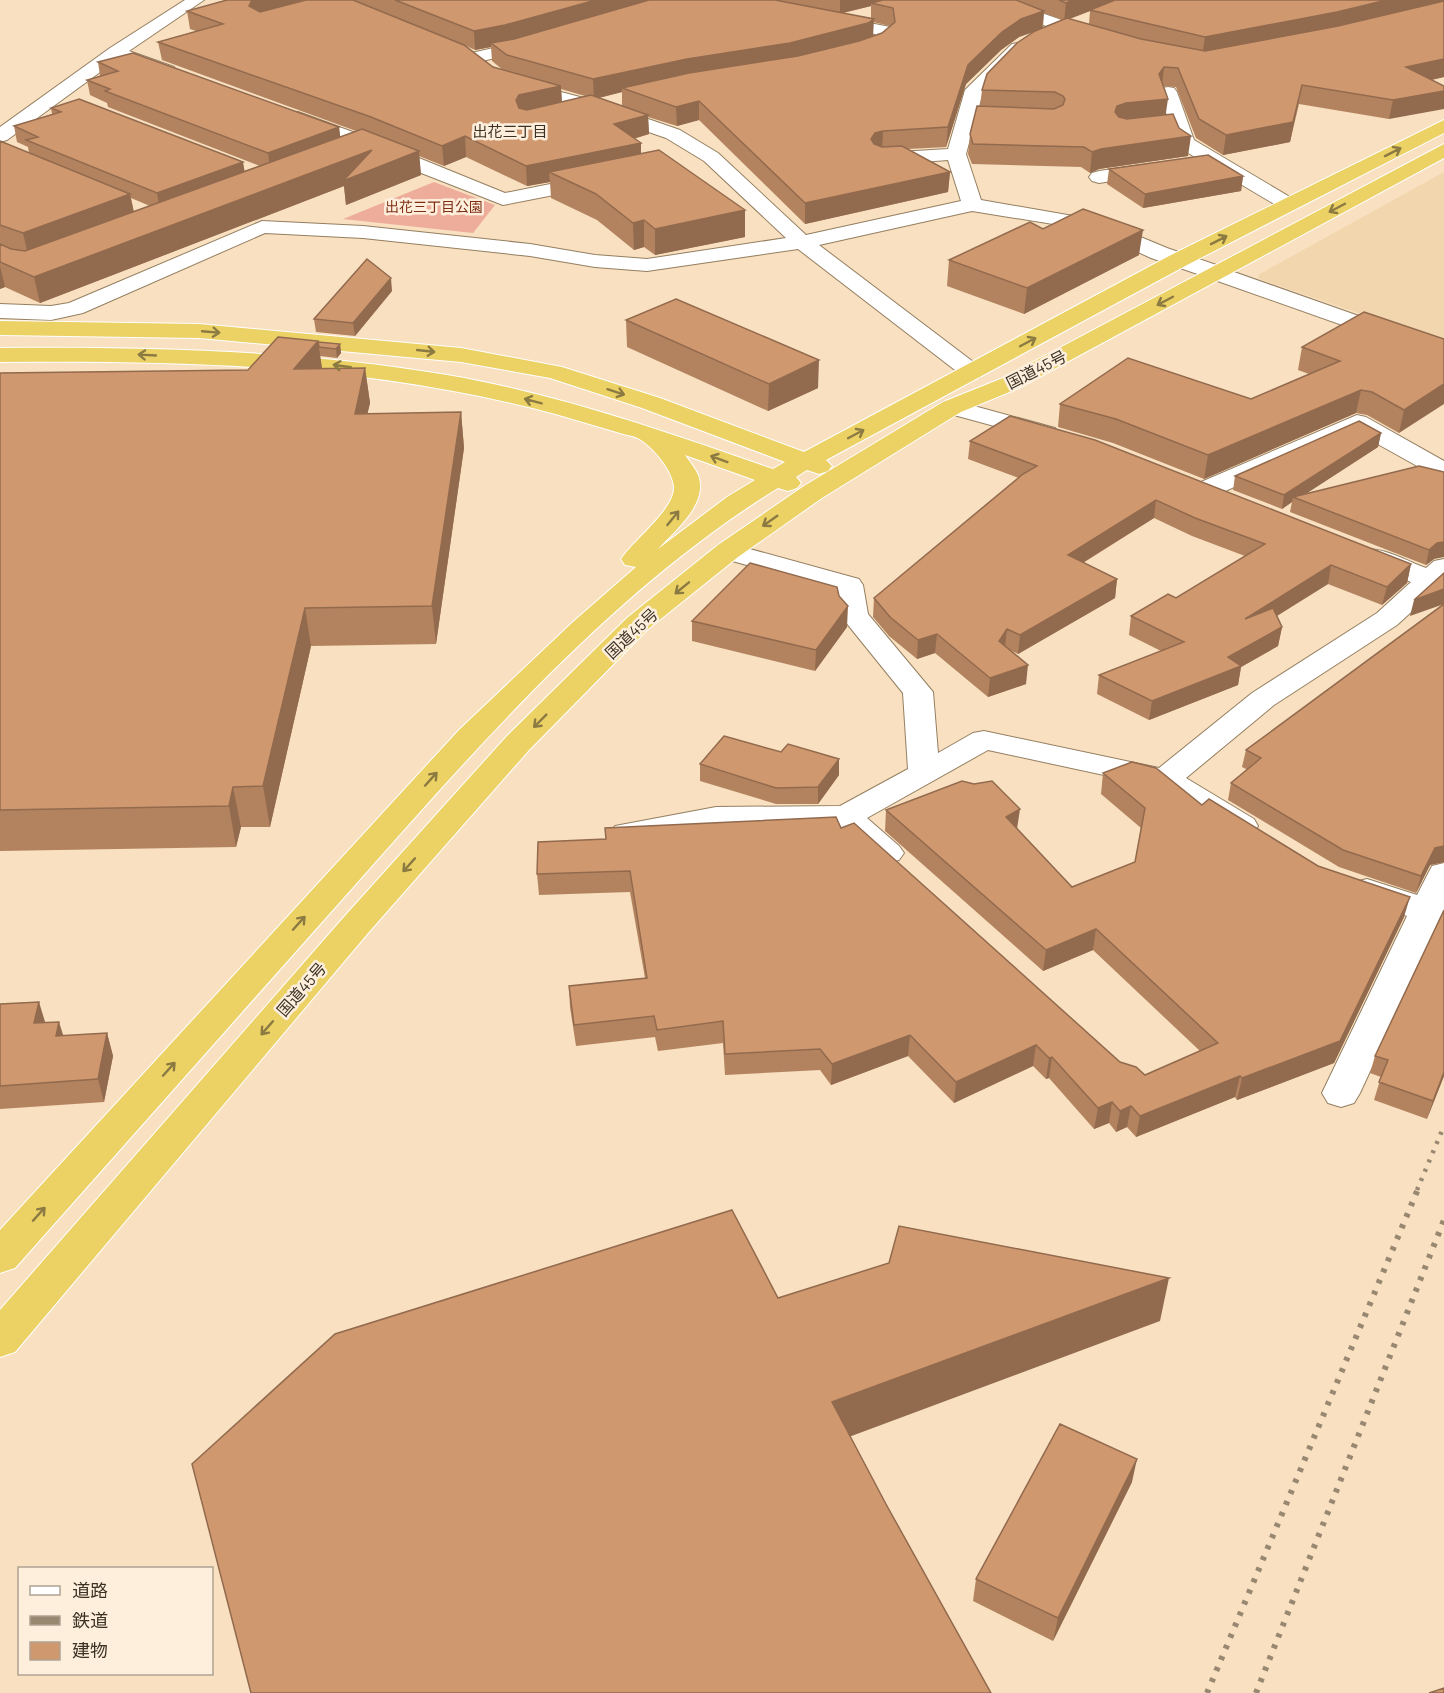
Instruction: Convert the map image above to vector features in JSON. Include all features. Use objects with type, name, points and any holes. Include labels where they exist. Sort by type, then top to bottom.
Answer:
[{"type":"highway","name":"国道45号","points":[[0,1257],[470,737],[583,628],[658,562],[736,503],[805,461],[1179,260],[1444,126]]},
{"type":"highway","name":"国道45号","points":[[0,1340],[356,925],[518,742],[637,624],[728,551],[813,492],[952,407],[1011,383],[1444,150]]},
{"type":"highway","points":[[0,328],[199,331],[461,355],[554,372],[651,404],[840,474]]},
{"type":"highway","points":[[0,340],[89,331]]},
{"type":"highway","points":[[0,357],[26,354],[121,354],[324,364],[469,386],[520,397],[648,434],[813,492]]},
{"type":"highway","points":[[583,628],[640,552],[670,522],[686,497],[688,491],[683,469],[667,449],[648,434]]},
{"type":"street","points":[[0,136],[116,52],[196,0]]},
{"type":"street","points":[[988,0],[1065,29],[1108,41]]},
{"type":"street","points":[[839,22],[872,14]]},
{"type":"street","points":[[817,18],[884,31],[883,40],[874,46],[832,58]]},
{"type":"street","points":[[972,205],[956,154],[974,90],[1008,56],[1026,43],[1087,20]]},
{"type":"street","points":[[473,58],[553,39]]},
{"type":"street","points":[[453,50],[473,58],[497,78],[592,106],[673,134],[711,157],[802,242],[972,372]]},
{"type":"street","points":[[116,52],[181,75]]},
{"type":"street","points":[[1168,92],[1185,143],[1288,204]]},
{"type":"street","points":[[57,96],[79,105]]},
{"type":"street","points":[[560,113],[624,99]]},
{"type":"street","points":[[278,111],[365,143],[503,199],[618,176]]},
{"type":"street","points":[[966,117],[988,117]]},
{"type":"street","points":[[1157,127],[1179,125]]},
{"type":"street","points":[[333,154],[365,143]]},
{"type":"street","points":[[882,159],[956,154]]},
{"type":"street","points":[[688,162],[711,157]]},
{"type":"street","points":[[1099,177],[1215,160]]},
{"type":"street","points":[[0,311],[51,313],[75,308],[262,227],[363,232],[530,250],[595,261],[647,265],[802,242],[972,205],[1095,225],[1179,260],[1444,354]]},
{"type":"street","points":[[952,407],[1071,440]]},
{"type":"street","points":[[1235,504],[1192,486],[1357,422],[1444,471]]},
{"type":"street","points":[[1344,546],[1438,574]]},
{"type":"street","points":[[728,551],[849,585],[854,615],[918,692],[924,773]]},
{"type":"street","points":[[1165,779],[1263,699],[1387,619],[1438,574]]},
{"type":"street","points":[[624,833],[716,817],[846,816],[984,740],[1165,779],[1265,840]]},
{"type":"street","points":[[846,816],[906,870]]},
{"type":"street","points":[[1341,1093],[1444,874]]},
{"type":"street","points":[[1337,881],[1427,910]]},
{"type":"shaded area","points":[[1444,172],[1444,342],[1259,279],[1258,275]]},
{"type":"green space","name":"出花三丁目公園","points":[[434,182],[495,205],[473,233],[343,219]]},
{"type":"building","points":[[227,0],[252,0],[249,6],[260,12],[306,0],[353,0],[464,45],[493,67],[561,86],[519,95],[516,100],[519,108],[527,110],[591,95],[648,115],[614,124],[641,143],[526,166],[465,136],[442,146],[371,117],[158,42],[223,24],[187,11]]},
{"type":"building","points":[[395,0],[596,0],[505,25],[474,31]]},
{"type":"building","points":[[649,0],[775,0],[874,19],[868,23],[790,43],[687,59],[593,79],[507,55],[491,43],[514,39]]},
{"type":"building","points":[[883,0],[1016,0],[1044,11],[1021,19],[1002,32],[968,65],[948,127],[883,131],[875,133],[871,139],[874,144],[882,147],[902,146],[950,172],[805,203],[699,101],[676,107],[622,88],[689,73],[798,56],[859,41],[882,33],[895,22],[893,8],[871,3]]},
{"type":"building","points":[[1115,0],[1387,0],[1205,37],[1090,10]]},
{"type":"building","points":[[1444,1],[1444,59],[1406,67],[1444,86],[1444,91],[1393,100],[1302,85],[1293,122],[1226,135],[1199,119],[1178,68],[1164,67],[1159,74],[1168,99],[1126,103],[1117,106],[1115,112],[1119,117],[1127,119],[1173,114],[1179,128],[1191,136],[1092,152],[1084,147],[973,144],[970,134],[977,106],[1054,109],[1063,105],[1065,99],[1055,92],[982,90],[987,74],[1017,43],[1035,31],[1067,18],[1141,39],[1205,51],[1338,26]]},
{"type":"building","points":[[133,53],[339,127],[268,153],[105,91],[110,89],[87,80],[118,71],[98,62]]},
{"type":"building","points":[[79,99],[243,162],[157,193],[26,140],[38,137],[14,126],[61,112],[51,108]]},
{"type":"building","points":[[362,129],[419,151],[343,181],[372,150],[34,277],[0,262],[0,244],[11,249],[25,251]]},
{"type":"building","points":[[0,141],[130,194],[23,233],[0,225]]},
{"type":"building","points":[[659,150],[745,210],[655,229],[644,220],[633,223],[596,194],[549,172]]},
{"type":"building","points":[[1208,155],[1243,176],[1145,194],[1109,169]]},
{"type":"building","points":[[1083,209],[1143,230],[1027,288],[949,260],[1030,222],[1043,229]]},
{"type":"building","points":[[367,259],[391,278],[353,323],[314,319]]},
{"type":"building","points":[[676,299],[819,360],[769,384],[626,320]]},
{"type":"building","points":[[1364,312],[1444,339],[1444,384],[1404,410],[1372,392],[1361,390],[1208,455],[1116,419],[1060,404],[1128,358],[1251,399],[1340,361],[1302,347]]},
{"type":"building","points":[[278,337],[318,341],[294,369],[365,368],[355,414],[461,412],[432,606],[305,608],[263,786],[233,787],[229,806],[0,810],[0,373],[248,370]]},
{"type":"building","points":[[318,342],[340,344],[336,349],[319,347]]},
{"type":"building","points":[[1010,416],[1095,440],[1411,564],[1387,587],[1331,565],[1245,619],[1273,608],[1282,627],[1228,657],[1241,666],[1152,701],[1099,675],[1184,642],[1131,616],[1168,594],[1176,598],[1265,544],[1195,518],[1156,500],[1068,555],[1117,579],[1020,635],[1007,629],[999,641],[1028,665],[990,678],[937,634],[918,640],[890,617],[874,598],[1023,474],[1037,466],[970,441]]},
{"type":"building","points":[[1359,421],[1381,433],[1284,495],[1235,476]]},
{"type":"building","points":[[1419,466],[1444,472],[1444,542],[1437,543],[1429,550],[1293,497]]},
{"type":"building","points":[[750,563],[837,587],[839,596],[848,606],[816,650],[692,621]]},
{"type":"building","points":[[1444,573],[1444,589],[1414,600]]},
{"type":"building","points":[[1444,604],[1444,846],[1435,848],[1421,876],[1343,850],[1231,783],[1261,758],[1246,750]]},
{"type":"building","points":[[724,736],[781,752],[788,744],[839,759],[818,787],[776,788],[700,764]]},
{"type":"building","points":[[1132,762],[1156,768],[1202,805],[1209,799],[1318,866],[1410,897],[1340,1041],[1242,1078],[1240,1076],[1140,1116],[1131,1106],[1120,1111],[1112,1102],[1098,1108],[1052,1057],[1049,1058],[1036,1045],[956,1082],[910,1035],[832,1064],[820,1049],[725,1054],[723,1021],[657,1030],[654,1016],[574,1025],[569,986],[647,978],[630,871],[537,874],[538,842],[606,839],[605,828],[836,817],[841,828],[854,823],[1120,1062],[1136,1067],[1145,1075],[1218,1043],[1096,929],[1046,950],[886,810],[962,781],[974,784],[992,781],[1020,809],[1006,817],[1072,887],[1135,862],[1145,808],[1103,773]]},
{"type":"building","points":[[1444,910],[1444,1072],[1433,1101],[1379,1082],[1388,1060],[1375,1056]]},
{"type":"building","points":[[39,1002],[34,1023],[59,1022],[56,1036],[107,1033],[98,1079],[0,1086],[0,1004]]},
{"type":"building","points":[[732,1210],[778,1298],[889,1263],[899,1226],[1169,1278],[832,1402],[991,1693],[251,1693],[192,1464],[335,1334]]},
{"type":"building","points":[[1060,1424],[1137,1459],[1058,1618],[976,1579]]},
{"type":"building","points":[[1444,1688],[1444,1693],[1429,1693]]},
{"type":"railway","points":[[1417,1190],[1444,1126]]},
{"type":"railway","points":[[1207,1693],[1418,1189]]},
{"type":"railway","points":[[1256,1693],[1444,1220]]},
{"type":"district","name":"出花三丁目","points":[[510,131]]}]
